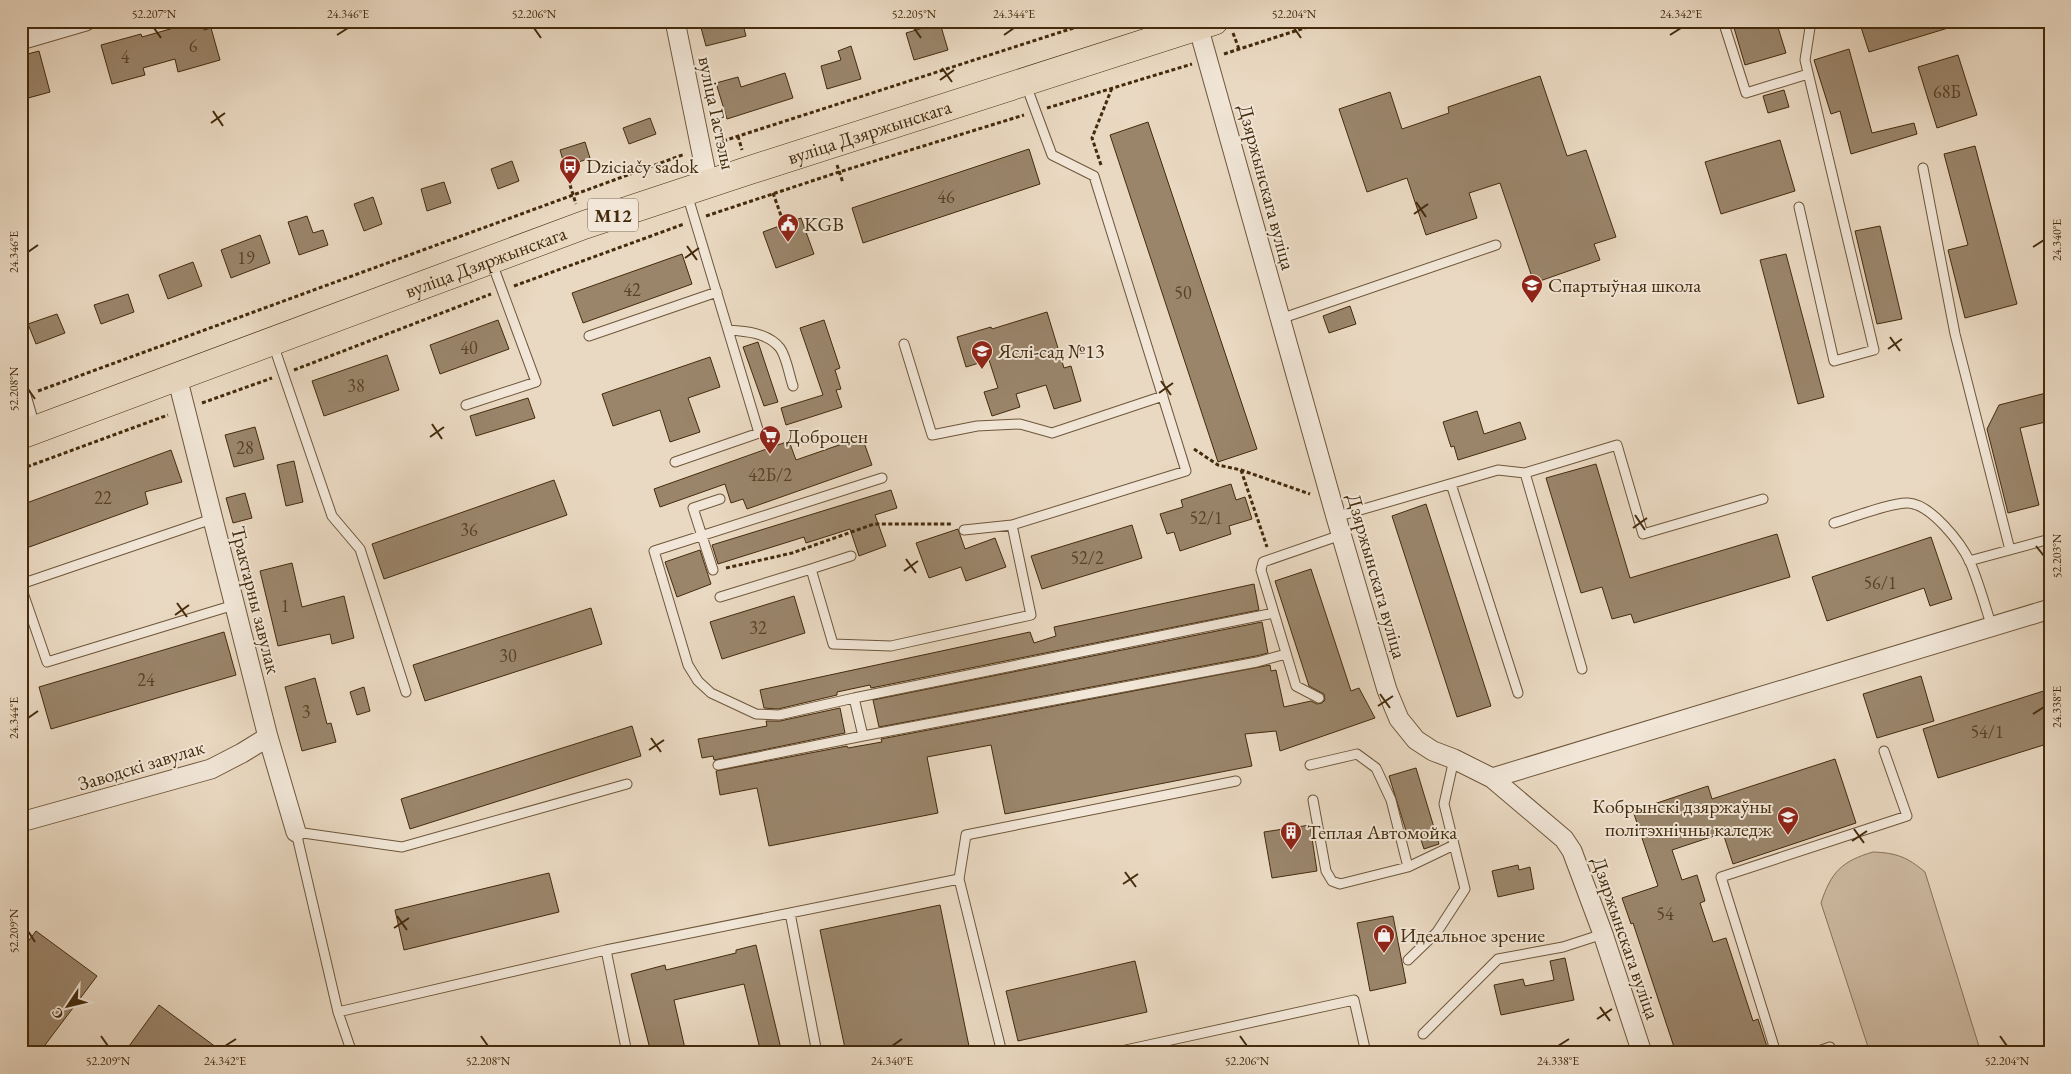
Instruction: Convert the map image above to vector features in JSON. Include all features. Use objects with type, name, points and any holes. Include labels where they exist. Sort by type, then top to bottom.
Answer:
[{"type":"main road","name":"вуліца Дзяржынскага","points":[[26,433],[584,225],[1206,24]]},
{"type":"street","points":[[21,40],[86,21]]},
{"type":"street","name":"вуліца Гастэлы","points":[[676,21],[701,148],[697,187]]},
{"type":"street","name":"Дзяржынскага вуліца","points":[[1206,24],[1208,59],[1280,319],[1387,690],[1399,719],[1416,740],[1433,751],[1492,778],[1564,839],[1572,852],[1603,934],[1642,1053]]},
{"type":"street","name":"Трактарны завулак","points":[[177,377],[268,737],[296,832]]},
{"type":"street","points":[[21,396],[26,433]]},
{"type":"street","points":[[1492,778],[2050,609]]},
{"type":"street","name":"Заводскі завулак","points":[[21,822],[211,769],[268,737]]},
{"type":"lane","points":[[1723,21],[1746,93],[1808,74]]},
{"type":"lane","points":[[1799,207],[1834,362],[1874,350],[1805,60],[1811,21]]},
{"type":"lane","points":[[964,530],[1012,525],[1186,471],[1094,176],[1052,155],[1034,112],[1025,82]]},
{"type":"lane","points":[[1923,168],[1955,334],[2010,550]]},
{"type":"lane","points":[[675,462],[759,434],[695,220],[697,187]]},
{"type":"lane","points":[[1280,319],[1496,245]]},
{"type":"lane","points":[[466,405],[536,382],[491,260]]},
{"type":"lane","points":[[589,336],[717,292]]},
{"type":"lane","points":[[728,330],[752,332],[770,340],[780,349],[793,386]]},
{"type":"lane","points":[[272,341],[332,516],[360,549],[406,692]]},
{"type":"lane","points":[[904,344],[932,434],[977,426],[1020,424],[1052,433],[1163,396]]},
{"type":"lane","points":[[1334,510],[1451,484],[1498,470],[1525,473],[1616,445],[1643,534],[1763,499]]},
{"type":"lane","points":[[1525,473],[1582,669]]},
{"type":"lane","points":[[882,478],[654,551],[688,665],[698,681],[711,693],[756,714],[779,715],[854,698],[1274,613]]},
{"type":"lane","points":[[1451,484],[1518,693]]},
{"type":"lane","points":[[713,570],[693,508],[720,499]]},
{"type":"lane","points":[[1834,523],[1887,507],[1909,503],[1927,510],[1943,523],[1969,561],[1992,628]]},
{"type":"lane","points":[[212,519],[21,586],[47,662],[234,605]]},
{"type":"lane","points":[[811,569],[833,644],[891,646],[1031,615],[1012,525]]},
{"type":"lane","points":[[1319,698],[1296,686],[1261,570],[1263,562],[1342,535]]},
{"type":"lane","points":[[1969,561],[2050,539]]},
{"type":"lane","points":[[720,597],[851,556]]},
{"type":"lane","points":[[718,765],[1257,662],[1286,654]]},
{"type":"lane","points":[[854,698],[863,736]]},
{"type":"lane","points":[[1776,1053],[1721,877],[1907,816],[1884,751]]},
{"type":"lane","points":[[1310,765],[1357,754],[1376,768],[1391,800],[1408,867]]},
{"type":"lane","points":[[1408,960],[1437,932],[1465,889],[1444,804],[1454,759]]},
{"type":"lane","points":[[1002,1053],[959,879],[966,836],[1236,781]]},
{"type":"lane","points":[[352,1053],[338,1012],[296,832],[402,847],[627,784]]},
{"type":"lane","points":[[1313,800],[1326,871],[1332,881],[1340,884],[1408,867],[1454,845]]},
{"type":"lane","points":[[338,1012],[606,950],[959,879]]},
{"type":"lane","points":[[790,913],[818,1053]]},
{"type":"lane","points":[[1424,1034],[1498,959],[1563,947],[1603,934]]},
{"type":"lane","points":[[606,950],[627,1053]]},
{"type":"lane","points":[[1112,1053],[1354,1000],[1366,1053]]},
{"type":"lane","points":[[1813,1053],[1830,1048]]},
{"type":"path","points":[[21,396],[701,148],[1095,21]]},
{"type":"path","points":[[21,469],[283,374],[503,290],[695,220],[774,193],[1326,21]]},
{"type":"path","points":[[1101,166],[1092,138],[1112,88]]},
{"type":"path","points":[[774,193],[784,224]]},
{"type":"path","points":[[1192,448],[1218,465],[1241,470],[1334,510]]},
{"type":"path","points":[[1241,470],[1271,559]]},
{"type":"path","points":[[713,570],[792,553],[874,524],[956,524],[964,530]]},
{"type":"shaded area","points":[[1873,852],[1889,853],[1901,857],[1925,872],[1981,1053],[1870,1053],[1821,903],[1829,883],[1839,869],[1853,859]]},
{"type":"building","points":[[201,21],[204,30],[211,28],[220,60],[178,72],[175,59],[143,68],[145,75],[112,84],[101,45],[141,34],[142,37]]},
{"type":"building","points":[[712,21],[742,21],[746,36],[706,46],[700,24]]},
{"type":"building","points":[[1732,21],[1776,21],[1786,53],[1745,65]]},
{"type":"building","points":[[1859,21],[1957,21],[1958,25],[1869,52]]},
{"type":"building","points":[[940,23],[948,50],[914,60],[906,33]]},
{"type":"building","points":[[851,46],[861,79],[827,89],[821,66],[841,60],[838,51]]},
{"type":"building","points":[[1849,49],[1872,133],[1914,123],[1917,134],[1851,154],[1840,111],[1831,114],[1814,60]]},
{"type":"building","points":[[39,51],[50,92],[21,100],[21,64],[26,62],[24,55]]},
{"type":"building","points":[[1958,55],[1977,115],[1937,128],[1918,67]]},
{"type":"building","points":[[785,73],[793,98],[727,119],[716,83],[738,77],[741,87]]},
{"type":"building","points":[[1540,76],[1567,156],[1586,150],[1616,237],[1594,244],[1600,260],[1534,283],[1500,183],[1469,193],[1477,218],[1426,235],[1407,178],[1367,192],[1339,109],[1390,92],[1402,129],[1449,113],[1448,107]]},
{"type":"building","points":[[1784,90],[1789,107],[1768,113],[1763,96]]},
{"type":"building","points":[[650,118],[656,134],[629,144],[623,128]]},
{"type":"building","points":[[1148,122],[1257,449],[1218,462],[1110,135]]},
{"type":"building","points":[[1780,140],[1795,191],[1721,214],[1705,162]]},
{"type":"building","points":[[585,142],[590,158],[565,167],[560,150]]},
{"type":"building","points":[[1975,146],[2017,304],[1965,318],[1948,250],[1968,245],[1944,154]]},
{"type":"building","points":[[1029,149],[1040,184],[863,243],[852,208]]},
{"type":"building","points":[[512,161],[519,181],[498,189],[491,169]]},
{"type":"building","points":[[444,182],[451,203],[427,211],[421,189]]},
{"type":"building","points":[[373,197],[382,224],[364,231],[354,204]]},
{"type":"building","points":[[307,216],[313,233],[323,230],[328,245],[299,255],[288,222]]},
{"type":"building","name":"KGB","points":[[801,218],[814,254],[776,268],[763,232]]},
{"type":"building","points":[[1880,226],[1902,319],[1877,324],[1855,231]]},
{"type":"building","points":[[260,235],[270,263],[231,278],[221,250]]},
{"type":"building","points":[[682,254],[692,284],[583,323],[572,293]]},
{"type":"building","points":[[1786,254],[1824,397],[1798,404],[1760,260]]},
{"type":"building","points":[[193,262],[202,286],[168,299],[159,275]]},
{"type":"building","points":[[128,294],[134,312],[101,324],[94,305]]},
{"type":"building","points":[[1350,306],[1356,324],[1329,333],[1323,316]]},
{"type":"building","points":[[1047,312],[1064,368],[1071,366],[1081,401],[1054,409],[1046,385],[1016,394],[1020,407],[992,416],[984,392],[998,388],[989,360],[966,367],[957,337],[991,327],[992,329]]},
{"type":"building","points":[[57,314],[65,333],[36,344],[28,324]]},
{"type":"building","points":[[498,320],[509,349],[440,374],[430,345]]},
{"type":"building","points":[[824,320],[840,368],[835,370],[841,389],[836,390],[842,407],[786,425],[781,408],[823,395],[800,328]]},
{"type":"building","points":[[758,342],[778,402],[764,406],[743,347]]},
{"type":"building","points":[[387,355],[399,390],[324,416],[312,381]]},
{"type":"building","points":[[710,357],[720,387],[688,398],[700,432],[670,442],[660,410],[613,426],[602,394]]},
{"type":"building","points":[[2050,392],[2050,421],[2020,428],[2039,505],[2008,513],[1987,429],[1999,405]]},
{"type":"building","points":[[528,398],[535,418],[476,436],[470,416]]},
{"type":"building","points":[[1477,411],[1484,434],[1520,422],[1526,439],[1458,460],[1454,446],[1451,447],[1443,422]]},
{"type":"building","points":[[255,427],[264,459],[234,467],[225,435]]},
{"type":"building","points":[[862,437],[872,465],[747,509],[743,499],[731,503],[725,484],[660,507],[654,489],[789,441],[796,460]]},
{"type":"building","points":[[171,450],[182,482],[145,492],[148,504],[21,550],[21,505]]},
{"type":"building","points":[[294,461],[303,502],[286,506],[277,465]]},
{"type":"building","points":[[1596,464],[1630,578],[1777,534],[1790,577],[1634,623],[1631,614],[1612,619],[1602,587],[1581,593],[1546,478]]},
{"type":"building","points":[[554,480],[567,515],[384,579],[372,544]]},
{"type":"building","points":[[1231,484],[1236,500],[1245,497],[1252,519],[1229,526],[1231,534],[1180,551],[1174,532],[1167,534],[1160,514],[1183,507],[1181,500]]},
{"type":"building","points":[[891,490],[897,508],[875,515],[886,546],[859,556],[850,529],[806,543],[804,537],[718,564],[712,545]]},
{"type":"building","points":[[245,493],[252,518],[233,523],[226,498]]},
{"type":"building","points":[[1426,504],[1491,706],[1457,717],[1392,516]]},
{"type":"building","points":[[1132,525],[1142,558],[1042,589],[1031,556]]},
{"type":"building","points":[[958,529],[965,549],[995,538],[1006,567],[966,581],[961,567],[929,578],[916,543]]},
{"type":"building","points":[[1931,537],[1952,599],[1930,606],[1924,588],[1827,621],[1812,577]]},
{"type":"building","points":[[700,550],[711,584],[677,597],[665,562]]},
{"type":"building","points":[[292,563],[302,607],[344,596],[354,638],[332,644],[330,634],[278,646],[260,571]]},
{"type":"building","points":[[1311,569],[1351,691],[1359,688],[1375,718],[1280,751],[1276,731],[1245,734],[1252,766],[1005,814],[991,745],[927,757],[938,813],[769,846],[757,788],[720,795],[716,771],[847,746],[848,748],[882,742],[881,739],[1270,665],[1271,671],[1276,670],[1284,707],[1311,701],[1317,704],[1322,703],[1325,700],[1324,694],[1309,686],[1275,581]]},
{"type":"building","points":[[1254,584],[1259,610],[871,688],[870,685],[837,692],[837,695],[778,709],[764,708],[760,690],[1030,632],[1034,643],[1056,636],[1054,627]]},
{"type":"building","points":[[794,596],[805,633],[722,659],[710,622]]},
{"type":"building","points":[[591,608],[602,644],[425,701],[413,665]]},
{"type":"building","points":[[1262,622],[1268,653],[879,727],[873,700]]},
{"type":"building","points":[[224,632],[236,675],[51,729],[39,687]]},
{"type":"building","points":[[1921,676],[1934,721],[1877,738],[1863,694]]},
{"type":"building","points":[[315,678],[327,724],[331,723],[336,742],[302,751],[285,687]]},
{"type":"building","points":[[364,687],[370,711],[357,715],[350,692]]},
{"type":"building","points":[[2050,689],[2050,743],[1938,778],[1923,729]]},
{"type":"building","points":[[840,708],[845,733],[714,760],[713,756],[702,758],[698,739],[767,726],[766,721],[780,721]]},
{"type":"building","points":[[632,726],[641,756],[410,829],[401,799]]},
{"type":"building","points":[[1835,759],[1856,823],[1733,864],[1723,833],[1672,850],[1682,880],[1697,875],[1705,901],[1700,903],[1713,942],[1726,938],[1753,1021],[1758,1019],[1769,1053],[1749,1053],[1747,1047],[1728,1053],[1676,1053],[1633,923],[1631,924],[1622,898],[1658,886],[1633,811],[1708,786],[1712,799]]},
{"type":"building","points":[[1416,768],[1439,844],[1424,849],[1418,831],[1407,834],[1389,776]]},
{"type":"building","name":"Теплая Автомойка","points":[[1310,825],[1317,871],[1272,878],[1264,832]]},
{"type":"building","points":[[1518,865],[1519,870],[1530,867],[1534,889],[1498,897],[1492,871]]},
{"type":"building","points":[[549,873],[559,912],[404,950],[395,910]]},
{"type":"building","points":[[940,905],[970,1051],[961,1053],[846,1053],[820,930]]},
{"type":"building","points":[[1393,916],[1406,983],[1370,991],[1357,923]]},
{"type":"building","points":[[36,931],[97,976],[39,1053],[21,1053],[21,951]]},
{"type":"building","points":[[756,945],[782,1053],[761,1053],[744,984],[674,1000],[686,1053],[651,1053],[631,974],[665,965],[666,970],[736,953],[736,950]]},
{"type":"building","points":[[1565,958],[1574,1000],[1501,1015],[1494,985],[1523,979],[1525,986],[1554,980],[1550,961]]},
{"type":"building","points":[[1135,961],[1147,1012],[1018,1041],[1006,991]]},
{"type":"building","points":[[159,1005],[224,1053],[124,1053]]},
{"type":"place","name":"Dziciačy sadok","points":[[570,185]]},
{"type":"place","name":"KGB","points":[[788,243]]},
{"type":"place","name":"Спартыўная школа","points":[[1532,304]]},
{"type":"place","name":"Яслі-сад №13","points":[[982,370]]},
{"type":"place","name":"Доброцен","points":[[770,455]]},
{"type":"place","name":"Кобрынскі дзяржаўны політэхнічны каледж","points":[[1788,836]]},
{"type":"place","name":"Теплая Автомойка","points":[[1291,851]]},
{"type":"place","name":"Идеальное зрение","points":[[1384,954]]}]
